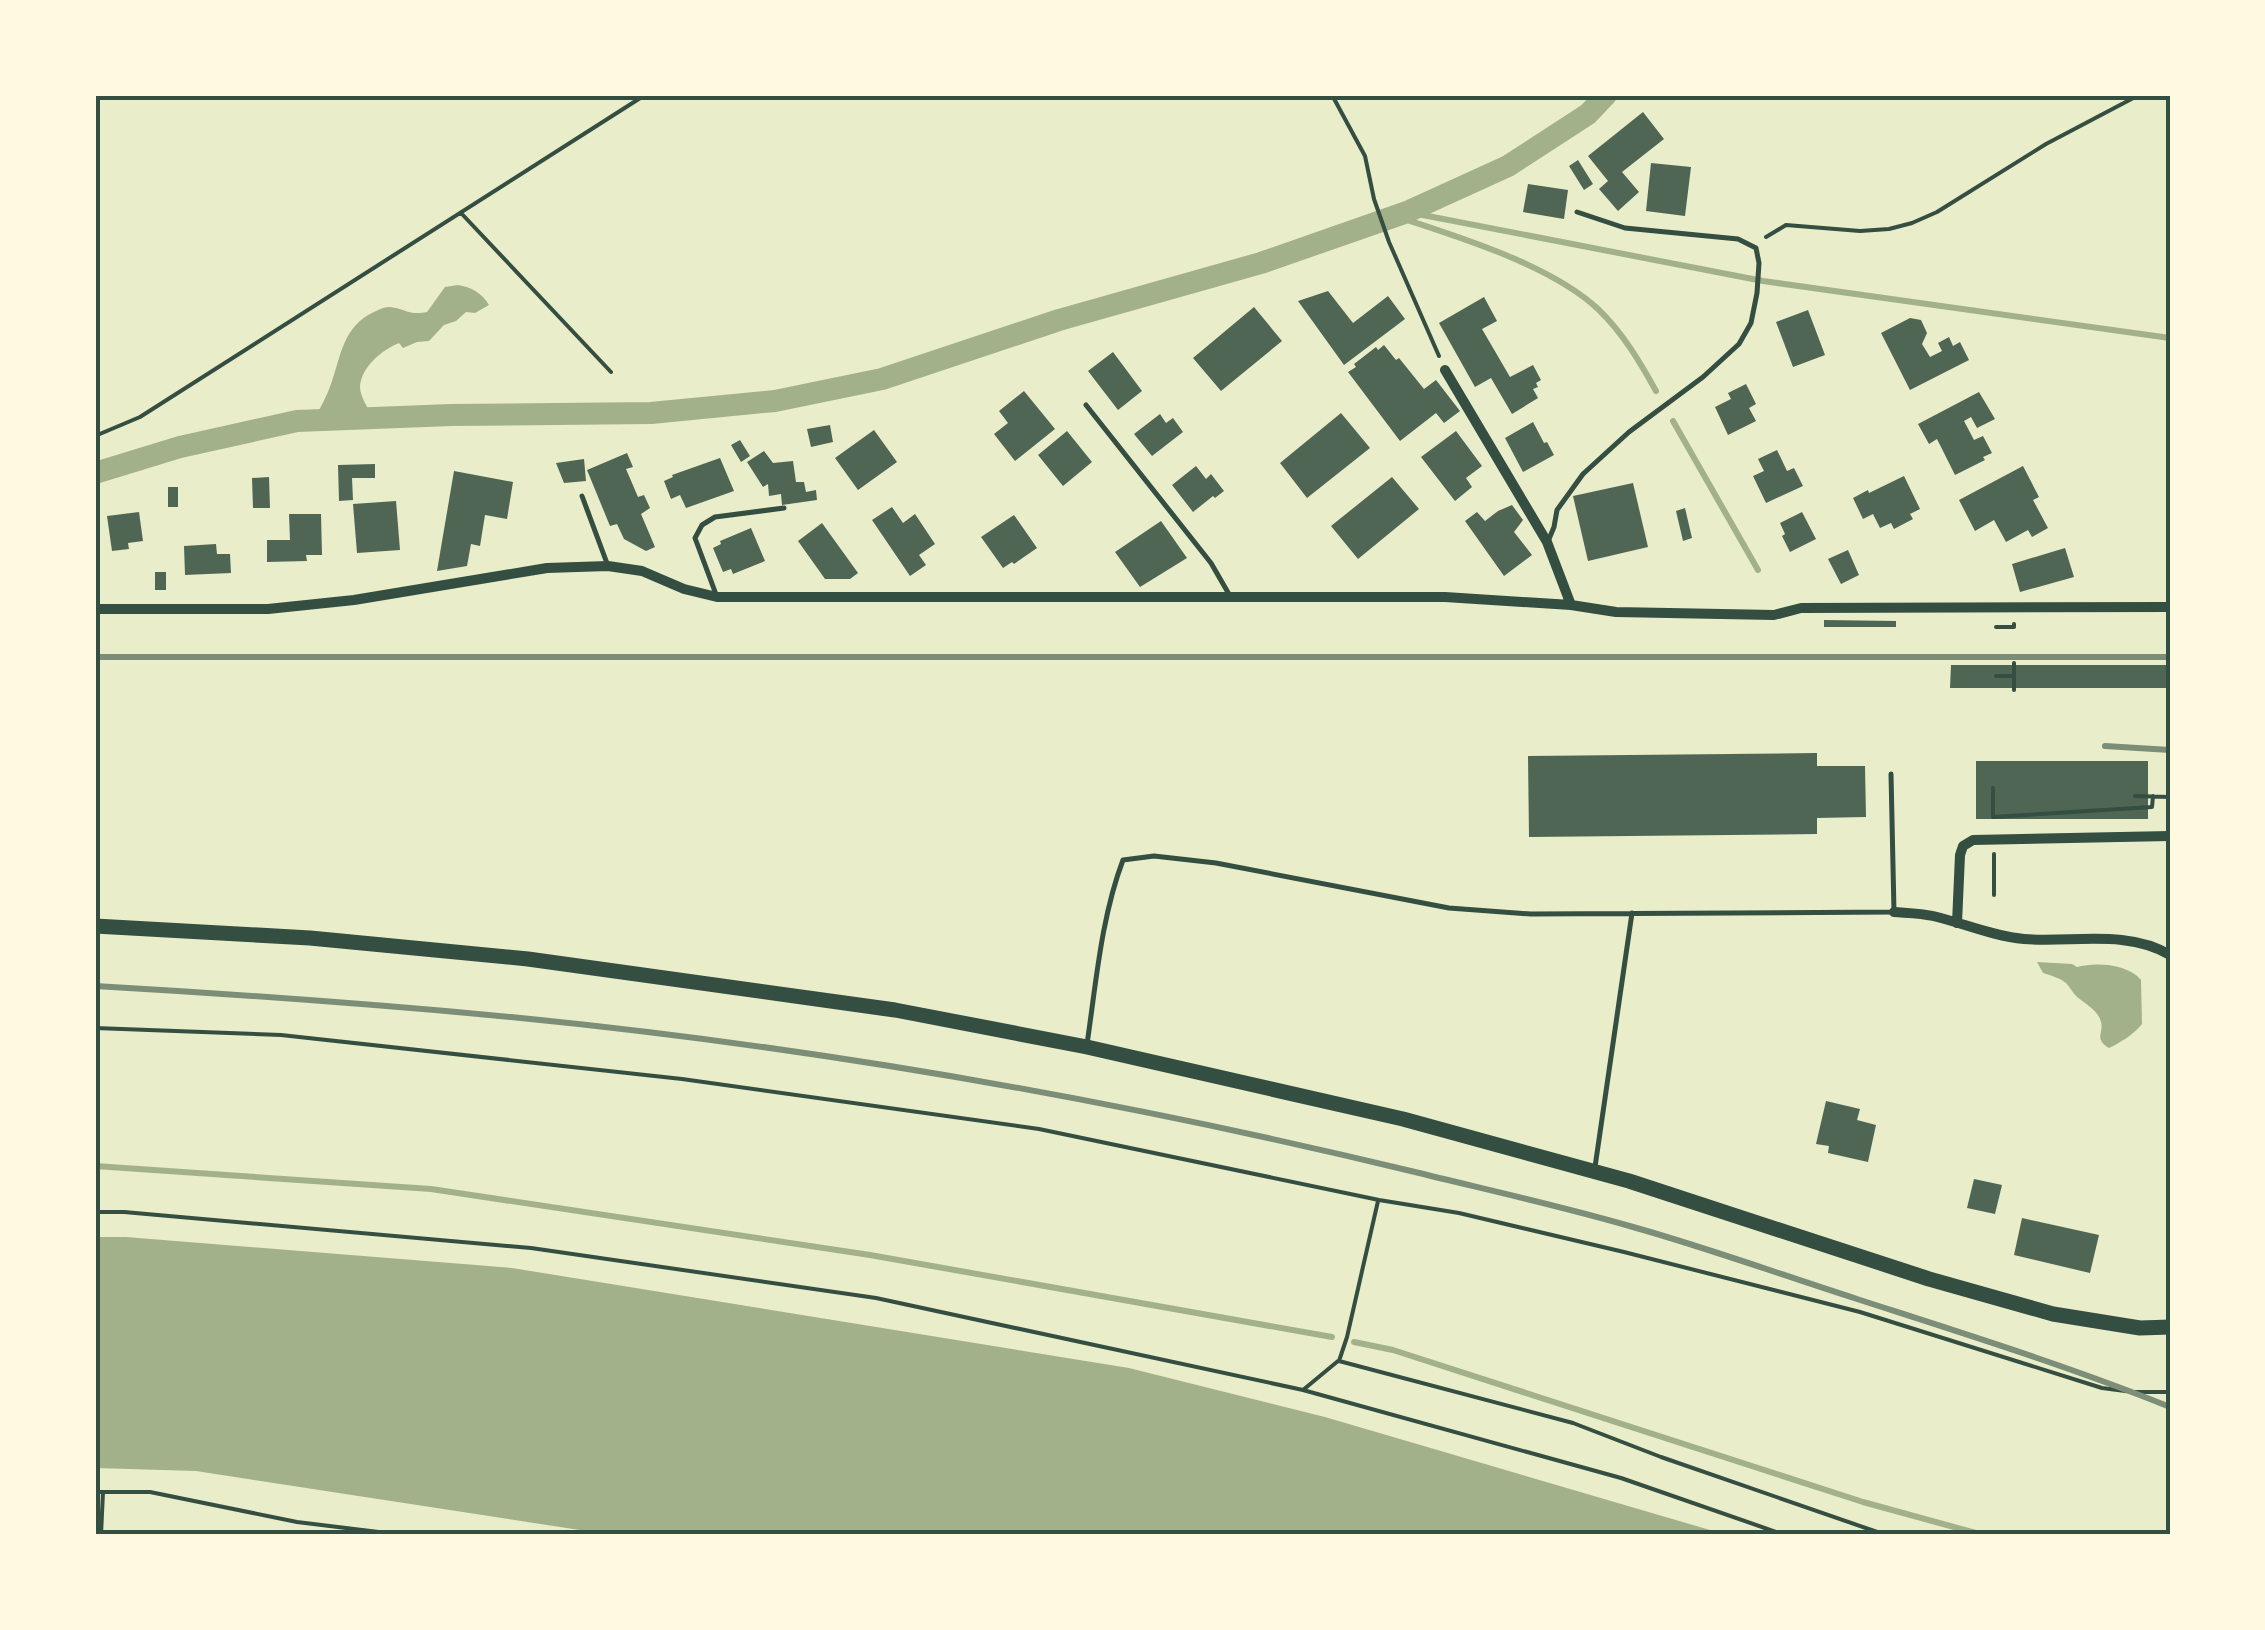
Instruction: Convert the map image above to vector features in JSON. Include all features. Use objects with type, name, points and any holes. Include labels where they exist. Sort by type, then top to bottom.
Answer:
[{"type":"main road","points":[[95,926],[310,938],[528,958],[895,1010],[1087,1047],[1404,1119],[1594,1172],[2053,1314],[2168,1330]]},
{"type":"street","points":[[1445,370],[1547,542],[1571,604]]},
{"type":"street","points":[[95,610],[268,608],[354,600],[546,568],[608,566],[642,571],[717,598],[1445,597],[1571,604],[1616,612],[1774,615],[1802,608],[2170,607]]},
{"type":"street","points":[[1958,923],[1960,855],[1963,846],[1974,840],[2170,836]]},
{"type":"street","points":[[1894,912],[1930,916],[2025,939],[2120,940],[2149,945],[2170,955]]},
{"type":"lane","points":[[1547,542],[1557,510],[1583,474],[1629,432],[1704,377],[1738,344],[1751,323],[1760,264],[1756,248],[1738,239],[1625,228],[1577,212]]},
{"type":"lane","points":[[1086,405],[1211,563],[1230,596]]},
{"type":"lane","points":[[582,496],[608,566]]},
{"type":"lane","points":[[717,598],[695,538],[702,524],[715,518],[784,508]]},
{"type":"lane","points":[[1087,1047],[1111,898],[1123,860],[1154,856],[1216,864],[1448,908],[1531,914],[1894,912],[1891,774]]},
{"type":"lane","points":[[1594,1172],[1632,913]]},
{"type":"path","points":[[95,436],[140,417],[645,95]]},
{"type":"path","points":[[1332,95],[1365,156],[1389,242],[1445,370]]},
{"type":"path","points":[[1756,248],[1769,233],[1786,225],[1860,231],[1912,223],[1938,212],[2046,144],[2139,95]]},
{"type":"path","points":[[461,213],[612,372]]},
{"type":"path","points":[[1996,627],[2014,627]]},
{"type":"path","points":[[2014,663],[2014,690]]},
{"type":"path","points":[[1996,676],[2014,676]]},
{"type":"path","points":[[1993,788],[1993,824]]},
{"type":"path","points":[[2135,796],[2170,796]]},
{"type":"path","points":[[1993,817],[2152,807],[2154,796]]},
{"type":"path","points":[[1994,854],[1994,895]]},
{"type":"path","points":[[95,1028],[281,1035],[700,1082],[1038,1129],[1459,1213],[1860,1312],[2102,1388],[2170,1392]]},
{"type":"path","points":[[1303,1390],[1338,1361],[1379,1200]]},
{"type":"path","points":[[95,1212],[531,1248],[876,1298],[1303,1390],[1620,1478],[1785,1535]]},
{"type":"path","points":[[1338,1361],[1572,1423],[1661,1458],[1886,1535]]},
{"type":"path","points":[[95,1492],[150,1492],[297,1522],[403,1535]]},
{"type":"path","points":[[103,1492],[99,1533],[137,1535]]},
{"type":"shaded area","points":[[458,285],[476,291],[489,305],[444,325],[429,341],[403,348],[399,343],[374,360],[360,387],[373,418],[314,420],[356,325],[387,307],[427,312],[445,287]]},
{"type":"shaded area","points":[[2037,962],[2111,966],[2135,975],[2141,980],[2142,1024],[2109,1048],[2101,1041],[2096,1012],[2066,983],[2043,973]]},
{"type":"shaded area","points":[[95,1237],[512,1268],[1129,1368],[1325,1417],[1727,1535],[612,1535],[196,1471],[95,1468]]},
{"type":"building","points":[[1643,112],[1664,139],[1622,172],[1639,192],[1618,211],[1599,189],[1608,181],[1588,156]]},
{"type":"building","points":[[1578,160],[1593,184],[1584,190],[1569,166]]},
{"type":"building","points":[[1651,163],[1691,167],[1685,216],[1646,211]]},
{"type":"building","points":[[1528,184],[1568,190],[1564,219],[1523,212]]},
{"type":"building","points":[[1328,291],[1353,323],[1388,296],[1405,319],[1344,365],[1298,301]]},
{"type":"building","points":[[1484,297],[1497,321],[1482,329],[1510,377],[1533,365],[1541,380],[1533,389],[1538,398],[1512,414],[1491,378],[1475,387],[1439,323]]},
{"type":"building","points":[[1254,307],[1282,341],[1221,391],[1193,358]]},
{"type":"building","points":[[1808,310],[1825,355],[1793,367],[1776,322]]},
{"type":"building","points":[[1910,318],[1921,320],[1927,333],[1922,344],[1930,357],[1942,351],[1938,343],[1949,337],[1953,346],[1960,342],[1969,360],[1910,390],[1881,333]]},
{"type":"building","points":[[1384,345],[1424,389],[1436,380],[1460,411],[1444,423],[1436,413],[1400,441],[1348,372],[1376,347],[1378,350]]},
{"type":"building","points":[[1113,352],[1142,391],[1118,410],[1088,371]]},
{"type":"building","points":[[1746,384],[1756,404],[1749,408],[1756,421],[1728,435],[1715,407],[1731,399],[1728,393]]},
{"type":"building","points":[[1024,391],[1055,429],[1015,461],[994,434],[1008,423],[999,411]]},
{"type":"building","points":[[1979,392],[1995,419],[1977,428],[1971,417],[1964,421],[1974,440],[1983,436],[1992,453],[1955,475],[1937,439],[1929,444],[1918,424]]},
{"type":"building","points":[[1341,413],[1370,448],[1307,498],[1280,463]]},
{"type":"building","points":[[1160,414],[1166,423],[1173,418],[1183,432],[1152,456],[1134,434]]},
{"type":"building","points":[[1533,422],[1554,455],[1523,472],[1505,438]]},
{"type":"building","points":[[830,425],[833,442],[811,447],[807,429]]},
{"type":"building","points":[[874,430],[897,462],[858,490],[835,458]]},
{"type":"building","points":[[1067,431],[1092,462],[1063,486],[1038,455]]},
{"type":"building","points":[[1456,431],[1482,466],[1466,478],[1472,487],[1455,501],[1421,457]]},
{"type":"building","points":[[740,440],[750,456],[741,462],[731,445]]},
{"type":"building","points":[[1777,450],[1787,471],[1794,468],[1803,486],[1766,503],[1753,476],[1764,471],[1758,459]]},
{"type":"building","points":[[764,451],[773,463],[793,461],[796,482],[804,482],[806,492],[816,490],[817,500],[782,505],[781,494],[769,496],[768,484],[763,487],[747,462]]},
{"type":"building","points":[[627,453],[633,467],[626,469],[638,497],[644,495],[650,508],[641,514],[655,547],[646,551],[624,539],[617,524],[610,526],[587,470]]},
{"type":"building","points":[[720,458],[734,491],[686,508],[680,495],[671,499],[664,481]]},
{"type":"building","points":[[584,459],[586,481],[564,483],[556,463]]},
{"type":"building","points":[[375,464],[375,478],[352,478],[353,500],[339,501],[338,465]]},
{"type":"building","points":[[1196,466],[1206,479],[1211,474],[1224,491],[1193,512],[1172,485]]},
{"type":"building","points":[[2023,466],[2039,497],[2033,500],[2048,528],[2032,537],[2028,530],[2006,542],[1994,520],[1975,531],[1959,500]]},
{"type":"building","points":[[454,471],[513,482],[507,519],[485,515],[480,546],[471,544],[467,566],[437,571]]},
{"type":"building","points":[[1904,476],[1920,509],[1910,514],[1913,519],[1894,529],[1891,523],[1880,528],[1873,514],[1863,519],[1853,498]]},
{"type":"building","points":[[269,477],[270,508],[253,508],[252,478]]},
{"type":"building","points":[[1392,477],[1419,509],[1358,559],[1331,526]]},
{"type":"building","points":[[1633,483],[1648,547],[1588,561],[1573,496]]},
{"type":"building","points":[[168,487],[178,487],[178,507],[168,507]]},
{"type":"building","points":[[396,501],[400,550],[357,553],[353,504]]},
{"type":"building","points":[[1512,505],[1523,520],[1514,532],[1532,555],[1504,576],[1465,521],[1477,512],[1485,521]]},
{"type":"building","points":[[892,507],[903,523],[915,514],[935,544],[919,555],[926,565],[910,576],[872,520]]},
{"type":"building","points":[[1685,508],[1692,538],[1683,541],[1676,511]]},
{"type":"building","points":[[139,512],[143,541],[128,543],[129,549],[112,551],[107,516]]},
{"type":"building","points":[[1802,512],[1816,539],[1790,552],[1780,523]]},
{"type":"building","points":[[289,514],[321,514],[322,555],[306,555],[307,561],[267,562],[267,540],[290,540]]},
{"type":"building","points":[[1014,515],[1037,548],[1003,568],[981,537]]},
{"type":"building","points":[[1161,521],[1187,558],[1140,587],[1115,552]]},
{"type":"building","points":[[822,523],[858,573],[850,579],[825,579],[798,541]]},
{"type":"building","points":[[751,528],[765,561],[733,574],[731,569],[723,572],[713,548]]},
{"type":"building","points":[[216,544],[217,554],[230,554],[231,573],[185,575],[184,546]]},
{"type":"building","points":[[2065,548],[2074,577],[2020,592],[2012,564]]},
{"type":"building","points":[[1848,550],[1859,575],[1841,584],[1828,559]]},
{"type":"building","points":[[155,572],[166,572],[166,590],[155,590]]},
{"type":"building","points":[[1824,620],[1896,621],[1896,627],[1824,627]]},
{"type":"building","points":[[1951,665],[2170,665],[2170,688],[1950,688]]},
{"type":"building","points":[[1817,753],[1817,766],[1865,766],[1866,817],[1817,818],[1817,834],[1529,837],[1528,756]]},
{"type":"building","points":[[1976,761],[2148,761],[2148,819],[1976,819]]},
{"type":"building","points":[[1826,1101],[1860,1109],[1857,1120],[1876,1125],[1868,1162],[1828,1153],[1829,1146],[1816,1144]]},
{"type":"building","points":[[1974,1179],[2002,1185],[1995,1214],[1967,1208]]},
{"type":"building","points":[[2022,1218],[2099,1235],[2090,1273],[2014,1255]]},
{"type":"waterway","points":[[95,473],[180,447],[297,421],[651,413],[775,401],[882,379],[1059,320],[1261,263],[1407,212],[1508,166],[1588,114],[1606,95]]},
{"type":"waterway","points":[[1407,212],[1763,281],[2170,338]]},
{"type":"waterway","points":[[1395,216],[1502,254],[1578,293],[1615,328],[1656,391]]},
{"type":"waterway","points":[[1673,421],[1758,570]]},
{"type":"waterway","points":[[95,1166],[431,1189],[870,1255],[1332,1337]]},
{"type":"waterway","points":[[1354,1342],[1393,1350],[1863,1502],[1983,1535]]},
{"type":"railway","points":[[95,657],[2170,657]]},
{"type":"railway","points":[[2105,746],[2170,750]]},
{"type":"railway","points":[[95,986],[407,1008],[625,1029],[853,1060],[1079,1099],[1303,1146],[1661,1235],[2015,1350],[2170,1407]]}]
